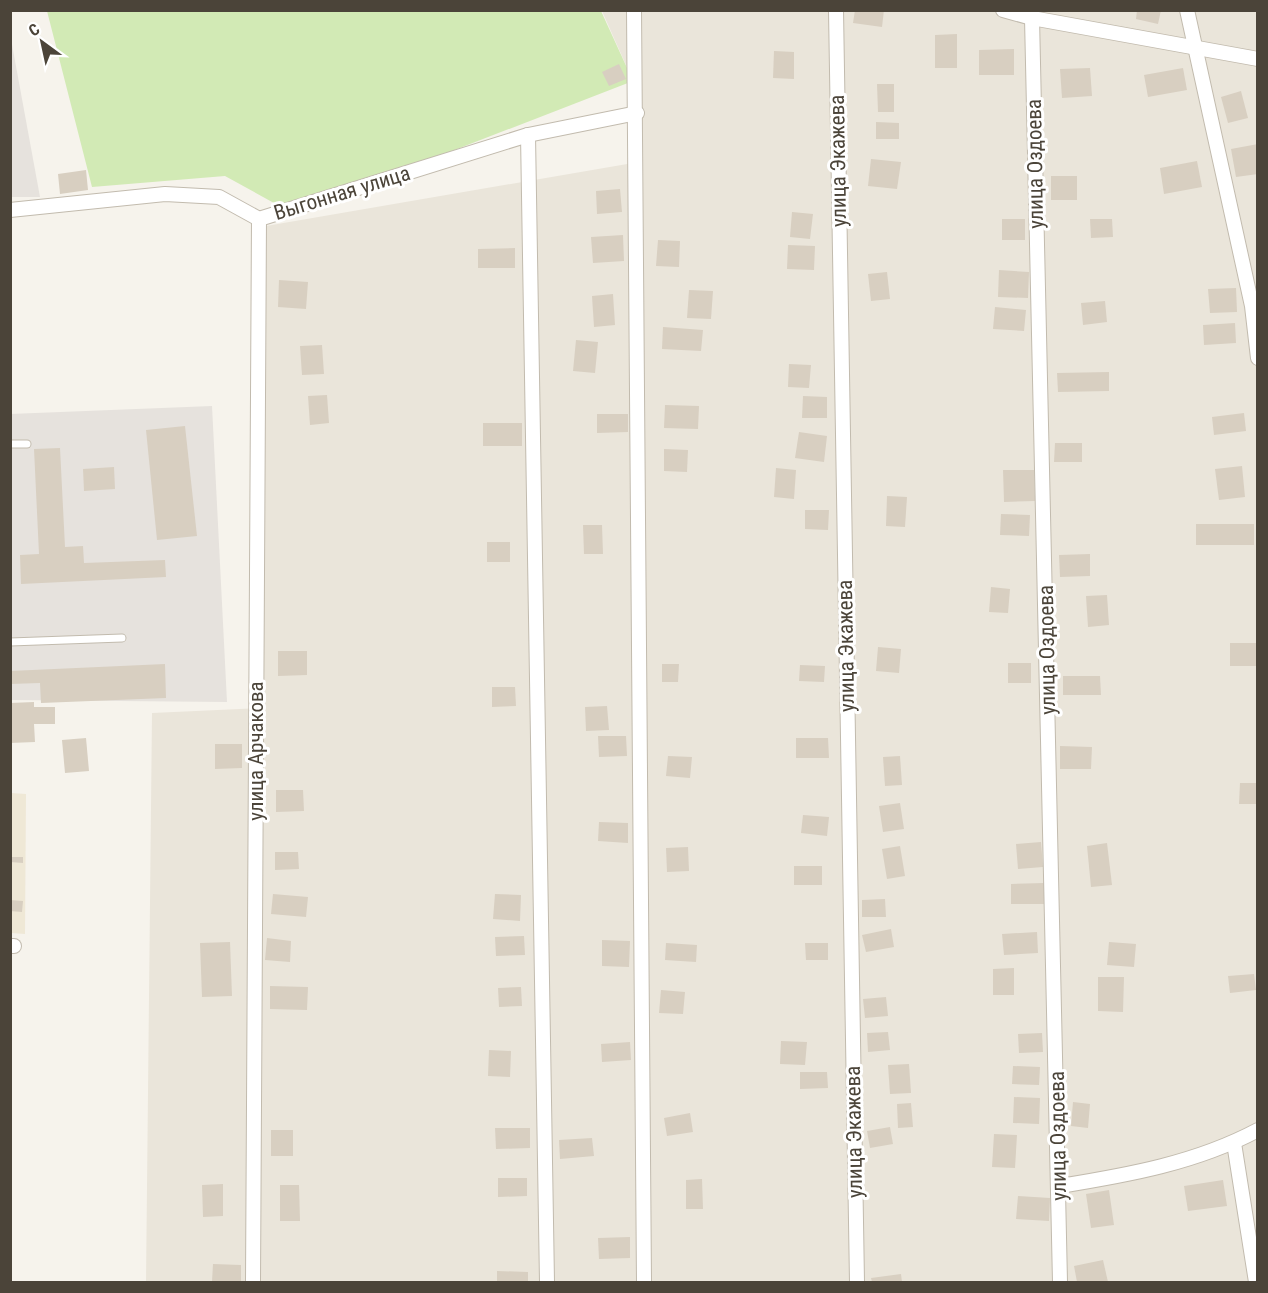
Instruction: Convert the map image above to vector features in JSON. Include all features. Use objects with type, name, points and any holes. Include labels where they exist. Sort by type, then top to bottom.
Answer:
[{"type":"street","points":[[634,10],[637,113],[644,1282]]},
{"type":"street","name":"улица Экажева","points":[[836,10],[856,1282]]},
{"type":"street","points":[[1003,10],[1032,18],[1196,46],[1257,59]]},
{"type":"street","points":[[1187,10],[1252,306],[1257,358]]},
{"type":"street","name":"улица Оздоева","points":[[1032,18],[1060,1186],[1060,1282]]},
{"type":"street","name":"Выгонная улица","points":[[10,210],[165,194],[219,197],[259,219],[528,135],[637,113]]},
{"type":"street","points":[[528,135],[547,1282]]},
{"type":"street","name":"улица Арчакова","points":[[253,1282],[259,219]]},
{"type":"street","points":[[1060,1186],[1144,1172],[1234,1143],[1257,1130]]},
{"type":"street","points":[[1234,1143],[1256,1282]]},
{"type":"lane","points":[[10,444],[27,444]]},
{"type":"lane","points":[[10,642],[122,638]]},
{"type":"shaded area","points":[[602,11],[1257,11],[1257,1282],[146,1282],[152,713],[262,708],[266,226],[633,163],[633,81]]},
{"type":"shaded area","points":[[11,39],[40,197],[11,197]]},
{"type":"shaded area","points":[[212,406],[227,702],[11,700],[10,414]]},
{"type":"shaded area","points":[[11,793],[26,794],[25,934],[11,933]]},
{"type":"green space","points":[[47,11],[601,11],[633,81],[292,213],[225,176],[92,187]]},
{"type":"building","points":[[855,10],[884,10],[882,27],[853,23]]},
{"type":"building","points":[[1137,10],[1161,10],[1158,24],[1136,19]]},
{"type":"building","points":[[957,34],[957,68],[935,68],[935,35]]},
{"type":"building","points":[[1014,49],[1014,75],[979,75],[979,50]]},
{"type":"building","points":[[774,51],[794,52],[794,79],[773,78]]},
{"type":"building","points":[[619,64],[626,79],[609,86],[602,72]]},
{"type":"building","points":[[1090,68],[1092,96],[1062,98],[1060,69]]},
{"type":"building","points":[[1183,68],[1187,90],[1148,97],[1144,75]]},
{"type":"building","points":[[877,84],[894,84],[894,112],[878,112]]},
{"type":"building","points":[[1241,91],[1248,118],[1228,123],[1221,97]]},
{"type":"building","points":[[876,122],[899,123],[899,139],[876,139]]},
{"type":"building","points":[[1258,144],[1258,174],[1236,177],[1231,149]]},
{"type":"building","points":[[871,159],[901,162],[897,189],[868,186]]},
{"type":"building","points":[[1197,161],[1202,187],[1164,194],[1160,168]]},
{"type":"building","points":[[86,170],[88,190],[60,194],[58,174]]},
{"type":"building","points":[[1051,176],[1077,176],[1077,200],[1051,200]]},
{"type":"building","points":[[620,189],[622,212],[597,214],[596,191]]},
{"type":"building","points":[[792,212],[813,214],[810,239],[790,237]]},
{"type":"building","points":[[1002,219],[1025,219],[1025,240],[1002,240]]},
{"type":"building","points":[[1090,219],[1112,219],[1113,237],[1091,238]]},
{"type":"building","points":[[623,235],[624,261],[593,263],[591,237]]},
{"type":"building","points":[[658,240],[680,241],[679,267],[656,266]]},
{"type":"building","points":[[788,245],[815,246],[814,270],[787,269]]},
{"type":"building","points":[[515,248],[515,268],[478,268],[478,249]]},
{"type":"building","points":[[999,270],[1029,272],[1028,298],[998,297]]},
{"type":"building","points":[[887,272],[890,299],[871,301],[868,274]]},
{"type":"building","points":[[279,280],[308,282],[306,309],[278,307]]},
{"type":"building","points":[[1236,288],[1237,312],[1210,313],[1208,289]]},
{"type":"building","points":[[689,290],[713,291],[711,319],[687,318]]},
{"type":"building","points":[[613,294],[615,325],[594,327],[592,296]]},
{"type":"building","points":[[1105,301],[1107,322],[1083,325],[1081,303]]},
{"type":"building","points":[[995,307],[1026,310],[1024,331],[993,329]]},
{"type":"building","points":[[1235,323],[1236,343],[1204,345],[1203,325]]},
{"type":"building","points":[[663,327],[703,330],[701,351],[662,349]]},
{"type":"building","points":[[576,340],[598,342],[595,373],[573,371]]},
{"type":"building","points":[[322,345],[324,374],[302,375],[300,346]]},
{"type":"building","points":[[789,364],[811,365],[809,388],[788,387]]},
{"type":"building","points":[[1109,372],[1109,391],[1058,392],[1057,373]]},
{"type":"building","points":[[327,395],[329,423],[310,425],[308,396]]},
{"type":"building","points":[[803,396],[827,397],[827,418],[802,418]]},
{"type":"building","points":[[665,405],[699,406],[698,429],[664,428]]},
{"type":"building","points":[[1244,413],[1246,431],[1214,435],[1212,417]]},
{"type":"building","points":[[597,414],[628,414],[628,432],[597,433]]},
{"type":"building","points":[[483,423],[522,423],[522,446],[483,446]]},
{"type":"building","points":[[185,426],[197,536],[157,540],[146,430]]},
{"type":"building","points":[[799,432],[827,436],[824,462],[795,458]]},
{"type":"building","points":[[1055,443],[1082,443],[1082,462],[1054,462]]},
{"type":"building","points":[[60,448],[65,547],[83,546],[84,563],[165,560],[166,577],[21,584],[20,555],[39,554],[34,449]]},
{"type":"building","points":[[664,449],[688,450],[687,472],[664,471]]},
{"type":"building","points":[[1242,466],[1245,497],[1219,500],[1215,469]]},
{"type":"building","points":[[114,467],[115,489],[84,491],[83,469]]},
{"type":"building","points":[[776,468],[796,470],[794,499],[774,497]]},
{"type":"building","points":[[1003,470],[1034,470],[1035,501],[1004,502]]},
{"type":"building","points":[[887,496],[907,497],[905,527],[886,526]]},
{"type":"building","points":[[805,510],[829,510],[828,530],[805,529]]},
{"type":"building","points":[[1001,514],[1030,515],[1029,536],[1000,535]]},
{"type":"building","points":[[1196,524],[1254,524],[1254,545],[1196,545]]},
{"type":"building","points":[[583,525],[602,525],[603,554],[584,554]]},
{"type":"building","points":[[487,542],[510,542],[510,562],[487,562]]},
{"type":"building","points":[[1090,554],[1090,576],[1060,577],[1059,555]]},
{"type":"building","points":[[991,587],[1010,589],[1008,613],[989,612]]},
{"type":"building","points":[[1107,595],[1109,625],[1088,627],[1086,596]]},
{"type":"building","points":[[1230,643],[1258,643],[1258,666],[1230,666]]},
{"type":"building","points":[[878,647],[901,649],[899,673],[876,671]]},
{"type":"building","points":[[278,651],[307,651],[307,675],[278,676]]},
{"type":"building","points":[[1008,663],[1031,663],[1031,683],[1008,683]]},
{"type":"building","points":[[165,664],[166,698],[41,703],[40,683],[10,684],[10,671]]},
{"type":"building","points":[[662,664],[679,664],[678,682],[662,682]]},
{"type":"building","points":[[800,665],[825,666],[824,682],[799,681]]},
{"type":"building","points":[[1063,676],[1100,676],[1101,695],[1063,695]]},
{"type":"building","points":[[492,687],[515,687],[516,706],[492,707]]},
{"type":"building","points":[[34,702],[34,707],[55,707],[55,724],[34,724],[35,742],[10,743],[10,703]]},
{"type":"building","points":[[607,706],[609,730],[586,731],[585,707]]},
{"type":"building","points":[[598,736],[626,736],[627,756],[599,757]]},
{"type":"building","points":[[86,738],[89,771],[65,773],[62,740]]},
{"type":"building","points":[[796,738],[828,738],[829,758],[796,758]]},
{"type":"building","points":[[215,744],[242,744],[242,768],[215,769]]},
{"type":"building","points":[[1060,746],[1092,747],[1091,769],[1060,769]]},
{"type":"building","points":[[668,756],[692,757],[690,778],[666,776]]},
{"type":"building","points":[[900,756],[902,785],[885,786],[883,757]]},
{"type":"building","points":[[1240,783],[1258,783],[1258,804],[1239,804]]},
{"type":"building","points":[[276,790],[303,790],[304,811],[276,812]]},
{"type":"building","points":[[900,803],[904,829],[883,832],[879,806]]},
{"type":"building","points":[[803,815],[829,817],[827,836],[801,833]]},
{"type":"building","points":[[599,822],[628,823],[628,843],[598,841]]},
{"type":"building","points":[[1041,842],[1043,867],[1018,869],[1016,844]]},
{"type":"building","points":[[1107,843],[1112,885],[1091,887],[1087,846]]},
{"type":"building","points":[[900,846],[905,876],[887,879],[882,849]]},
{"type":"building","points":[[688,847],[689,871],[667,872],[666,848]]},
{"type":"building","points":[[275,852],[298,852],[299,869],[275,870]]},
{"type":"building","points":[[10,857],[23,857],[23,863],[10,862]]},
{"type":"building","points":[[794,866],[822,866],[822,885],[794,885]]},
{"type":"building","points":[[1044,883],[1045,904],[1011,904],[1011,884]]},
{"type":"building","points":[[273,894],[308,897],[306,917],[271,914]]},
{"type":"building","points":[[495,894],[521,895],[520,921],[493,919]]},
{"type":"building","points":[[885,899],[886,917],[862,917],[862,900]]},
{"type":"building","points":[[10,900],[23,901],[22,912],[10,911]]},
{"type":"building","points":[[891,929],[894,947],[866,952],[862,935]]},
{"type":"building","points":[[1037,932],[1038,953],[1004,955],[1002,934]]},
{"type":"building","points":[[524,936],[525,955],[496,956],[495,937]]},
{"type":"building","points":[[267,938],[291,941],[290,962],[265,960]]},
{"type":"building","points":[[602,940],[630,941],[629,967],[602,966]]},
{"type":"building","points":[[230,942],[232,996],[202,997],[200,943]]},
{"type":"building","points":[[1109,942],[1136,944],[1134,967],[1107,965]]},
{"type":"building","points":[[666,943],[697,945],[696,962],[665,960]]},
{"type":"building","points":[[805,943],[828,943],[828,960],[806,960]]},
{"type":"building","points":[[1014,968],[1014,995],[993,995],[993,969]]},
{"type":"building","points":[[1254,974],[1256,990],[1230,993],[1228,976]]},
{"type":"building","points":[[1098,977],[1124,977],[1123,1012],[1098,1011]]},
{"type":"building","points":[[270,986],[308,987],[307,1010],[270,1009]]},
{"type":"building","points":[[521,987],[522,1006],[499,1007],[498,988]]},
{"type":"building","points":[[661,990],[685,992],[683,1014],[659,1013]]},
{"type":"building","points":[[886,997],[888,1016],[865,1018],[863,999]]},
{"type":"building","points":[[888,1032],[890,1050],[868,1052],[867,1033]]},
{"type":"building","points":[[1042,1033],[1043,1052],[1019,1053],[1018,1034]]},
{"type":"building","points":[[781,1041],[807,1042],[805,1065],[780,1064]]},
{"type":"building","points":[[630,1042],[631,1060],[602,1062],[601,1044]]},
{"type":"building","points":[[489,1050],[511,1051],[510,1077],[488,1076]]},
{"type":"building","points":[[909,1064],[911,1093],[890,1094],[888,1065]]},
{"type":"building","points":[[1013,1066],[1040,1067],[1039,1085],[1012,1084]]},
{"type":"building","points":[[800,1072],[827,1072],[828,1088],[800,1089]]},
{"type":"building","points":[[1014,1097],[1040,1098],[1039,1124],[1013,1123]]},
{"type":"building","points":[[1073,1102],[1090,1104],[1088,1128],[1071,1126]]},
{"type":"building","points":[[911,1103],[913,1127],[898,1128],[897,1104]]},
{"type":"building","points":[[690,1113],[693,1132],[667,1136],[664,1118]]},
{"type":"building","points":[[890,1127],[893,1144],[870,1148],[867,1131]]},
{"type":"building","points":[[495,1128],[530,1128],[530,1148],[496,1149]]},
{"type":"building","points":[[271,1130],[293,1130],[293,1156],[271,1156]]},
{"type":"building","points":[[994,1134],[1017,1135],[1015,1168],[992,1167]]},
{"type":"building","points":[[592,1138],[594,1156],[560,1159],[559,1140]]},
{"type":"building","points":[[498,1178],[527,1178],[527,1196],[498,1197]]},
{"type":"building","points":[[702,1179],[703,1209],[686,1209],[686,1180]]},
{"type":"building","points":[[1223,1180],[1227,1206],[1188,1211],[1184,1186]]},
{"type":"building","points":[[223,1184],[223,1216],[203,1217],[202,1185]]},
{"type":"building","points":[[280,1185],[299,1185],[300,1221],[280,1221]]},
{"type":"building","points":[[1109,1190],[1114,1225],[1091,1228],[1086,1194]]},
{"type":"building","points":[[1018,1196],[1050,1198],[1049,1221],[1016,1219]]},
{"type":"building","points":[[630,1237],[630,1258],[599,1259],[598,1238]]},
{"type":"building","points":[[1103,1260],[1108,1282],[1077,1282],[1074,1266]]},
{"type":"building","points":[[213,1264],[241,1265],[241,1282],[212,1282]]},
{"type":"building","points":[[497,1271],[528,1272],[528,1282],[497,1282]]},
{"type":"building","points":[[901,1274],[902,1282],[872,1282],[871,1278]]}]
